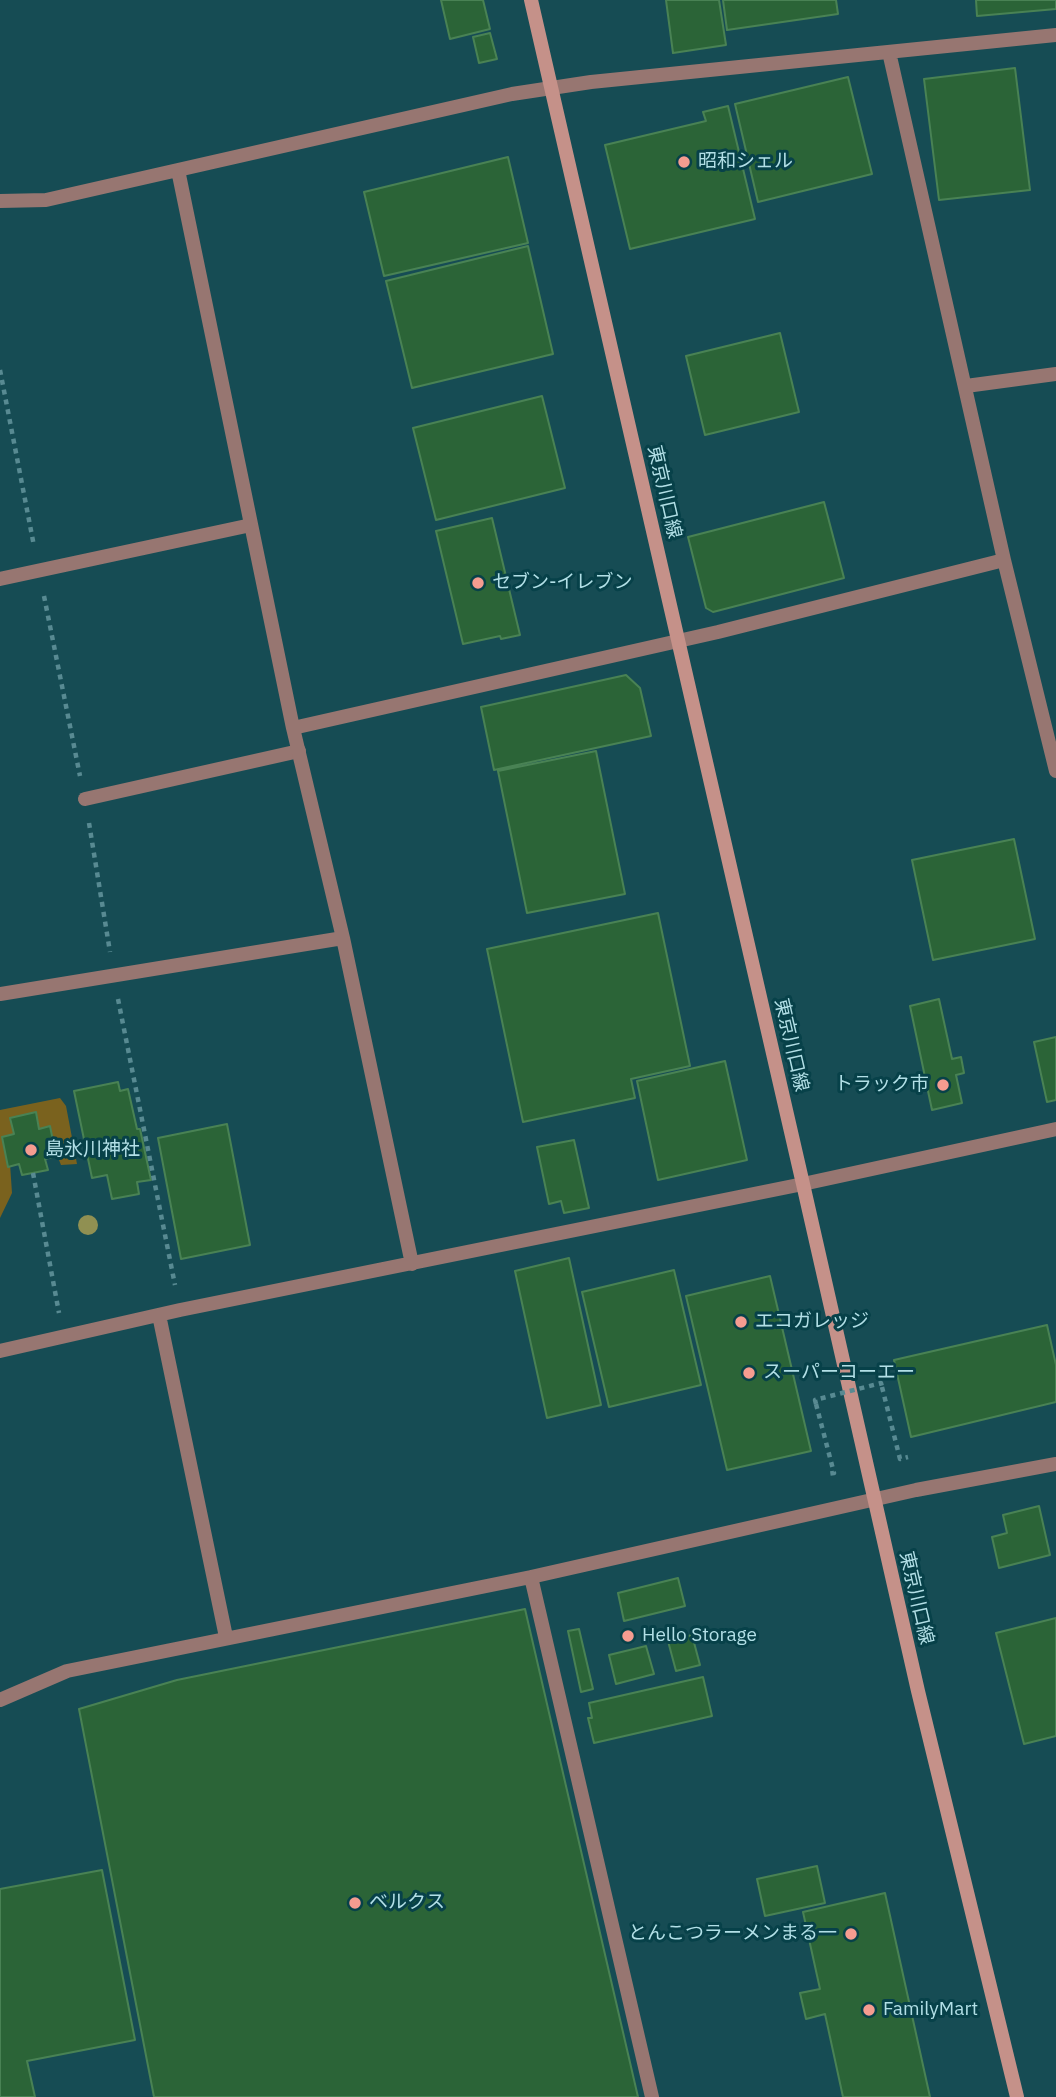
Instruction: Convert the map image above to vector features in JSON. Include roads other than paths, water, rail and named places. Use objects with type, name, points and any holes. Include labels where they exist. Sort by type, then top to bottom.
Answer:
[{"type":"main road","name":"東京川口線","points":[[531,0],[918,1692],[1017,2097]]},
{"type":"street","points":[[0,201],[46,200],[512,94],[1056,35]]},
{"type":"street","points":[[889,52],[1004,560],[1056,771]]},
{"type":"street","points":[[178,170],[293,728],[343,939],[412,1264]]},
{"type":"street","points":[[966,386],[1056,374]]},
{"type":"street","points":[[0,579],[251,525]]},
{"type":"street","points":[[293,728],[679,640],[1004,560]]},
{"type":"street","points":[[85,799],[299,751]]},
{"type":"street","points":[[0,994],[343,939]]},
{"type":"street","points":[[0,1351],[180,1310],[803,1184],[1056,1129]]},
{"type":"street","points":[[159,1315],[226,1637]]},
{"type":"street","points":[[0,1700],[67,1671],[531,1577],[874,1499],[1056,1464]]},
{"type":"street","points":[[531,1577],[652,2097]]},
{"type":"place","name":"昭和シェル","points":[[684,162]]},
{"type":"place","name":"セブン-イレブン","points":[[478,583]]},
{"type":"place","name":"トラック市","points":[[943,1085]]},
{"type":"place","name":"島氷川神社","points":[[31,1150]]},
{"type":"place","name":"エコガレッジ","points":[[741,1322]]},
{"type":"place","name":"スーパーコーエー","points":[[749,1373]]},
{"type":"place","name":"Hello Storage","points":[[628,1636]]},
{"type":"place","name":"ベルクス","points":[[355,1903]]},
{"type":"place","name":"とんこつラーメンまる一","points":[[851,1934]]},
{"type":"place","name":"FamilyMart","points":[[869,2010]]}]
